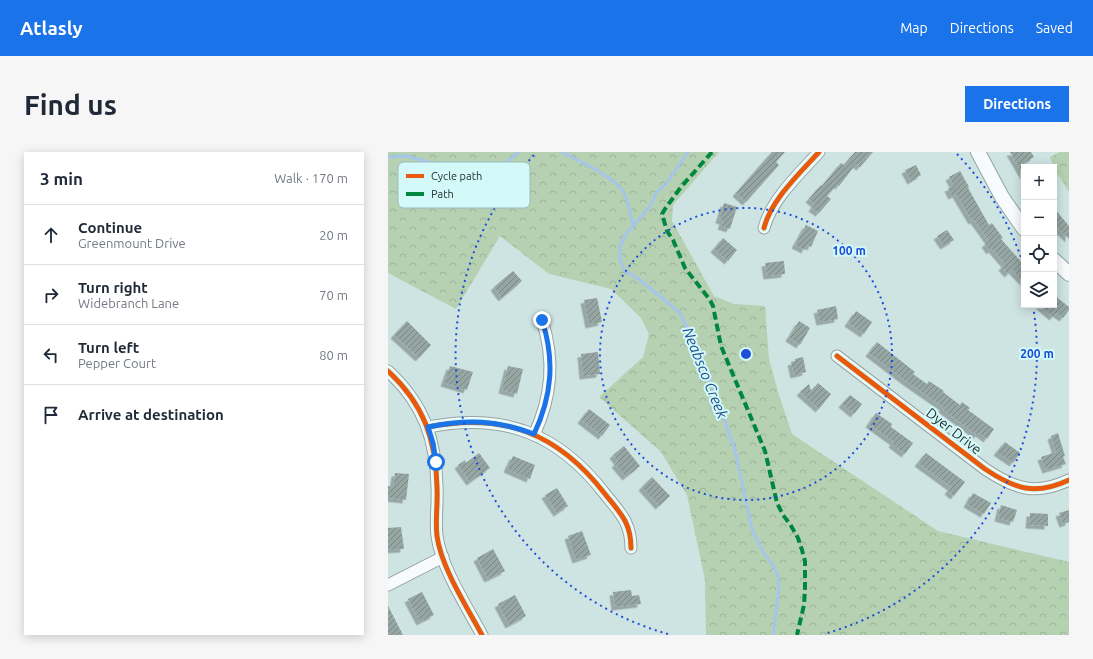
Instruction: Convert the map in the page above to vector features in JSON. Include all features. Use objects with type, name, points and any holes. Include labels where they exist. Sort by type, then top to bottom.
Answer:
[{"type":"street","points":[[764,228],[772,206],[818,152]]},
{"type":"street","points":[[978,152],[1002,197],[1021,224]]},
{"type":"street","points":[[1057,263],[1069,274]]},
{"type":"street","points":[[534,434],[542,418],[550,383],[547,337],[542,320]]},
{"type":"street","name":"Dyer Drive","points":[[837,356],[985,469],[1010,484],[1024,489],[1037,490],[1059,485],[1069,480]]},
{"type":"street","points":[[388,371],[411,396],[428,427],[433,443],[436,462],[437,536],[443,557],[482,635]]},
{"type":"street","points":[[428,427],[450,423],[484,422],[502,424],[534,434],[549,442],[580,466],[601,488],[626,522],[631,534],[631,548]]},
{"type":"street","points":[[388,585],[443,557]]},
{"type":"green space","points":[[388,152],[719,152],[673,205],[672,221],[714,296],[734,304],[765,306],[769,359],[792,434],[938,531],[1069,562],[1069,635],[706,635],[705,580],[687,495],[661,452],[599,397],[643,357],[649,334],[641,318],[611,289],[549,274],[500,236],[456,309],[388,273]]},
{"type":"green space","points":[[1060,152],[1069,152],[1069,192],[1057,173],[1057,164],[1053,164],[1050,157]]},
{"type":"building","points":[[772,152],[785,152],[776,162],[779,165],[746,202],[736,193]]},
{"type":"building","points":[[855,152],[873,152],[860,167],[856,164],[839,186],[837,185],[827,196],[831,199],[819,213],[812,208],[815,204],[809,199],[841,163],[844,165]]},
{"type":"building","points":[[1010,152],[1031,152],[1034,157],[1024,164],[1021,164],[1021,171]]},
{"type":"building","points":[[916,165],[921,175],[911,181],[905,170]]},
{"type":"building","points":[[960,171],[989,225],[992,223],[1003,238],[1001,239],[1021,262],[1021,279],[1012,270],[1008,274],[1002,267],[1005,264],[992,249],[990,251],[985,244],[989,241],[974,220],[972,221],[956,194],[952,196],[948,188],[954,186],[949,177]]},
{"type":"building","points":[[724,203],[737,207],[730,229],[721,226],[723,221],[719,220]]},
{"type":"building","points":[[1057,212],[1069,226],[1069,239],[1057,228]]},
{"type":"building","points":[[806,225],[818,231],[811,247],[807,245],[805,250],[795,245]]},
{"type":"building","points":[[947,230],[954,240],[944,246],[937,236]]},
{"type":"building","points":[[723,238],[737,250],[728,261],[714,249]]},
{"type":"building","points":[[784,261],[785,274],[767,276],[765,263]]},
{"type":"building","points":[[513,271],[522,281],[502,298],[494,287]]},
{"type":"building","points":[[1057,297],[1069,307],[1069,310],[1063,318],[1056,313],[1053,317],[1042,308],[1057,308]]},
{"type":"building","points":[[597,298],[602,322],[589,325],[584,300]]},
{"type":"building","points":[[836,306],[838,319],[820,322],[817,310]]},
{"type":"building","points":[[856,311],[872,322],[864,334],[848,323]]},
{"type":"building","points":[[407,321],[431,345],[419,358],[394,335]]},
{"type":"building","points":[[799,321],[810,328],[800,345],[789,338]]},
{"type":"building","points":[[877,342],[915,372],[913,374],[927,384],[929,381],[944,391],[943,392],[960,405],[962,402],[970,408],[968,410],[994,429],[987,439],[979,433],[977,435],[942,409],[943,407],[869,353]]},
{"type":"building","points":[[598,352],[600,374],[583,376],[581,354]]},
{"type":"building","points":[[803,357],[806,372],[794,375],[791,362],[795,361],[795,359]]},
{"type":"building","points":[[450,366],[473,372],[467,390],[444,383]]},
{"type":"building","points":[[508,366],[523,369],[517,394],[502,390]]},
{"type":"building","points":[[818,383],[831,394],[819,409],[800,392],[809,384],[811,391]]},
{"type":"building","points":[[850,395],[862,404],[854,414],[842,404]]},
{"type":"building","points":[[589,409],[610,425],[602,436],[581,420]]},
{"type":"building","points":[[876,413],[892,424],[891,427],[913,443],[905,454],[892,444],[894,442],[869,424]]},
{"type":"building","points":[[1058,433],[1066,464],[1046,470],[1041,457],[1056,452],[1051,436]]},
{"type":"building","points":[[1005,442],[1020,453],[1013,463],[997,452]]},
{"type":"building","points":[[624,446],[640,466],[626,477],[615,464],[618,462],[613,455]]},
{"type":"building","points":[[479,453],[490,468],[470,482],[458,465],[465,460],[466,463]]},
{"type":"building","points":[[926,453],[965,482],[954,496],[948,491],[951,487],[918,463]]},
{"type":"building","points":[[513,456],[535,465],[530,479],[507,469]]},
{"type":"building","points":[[395,473],[409,474],[406,500],[388,498],[388,486],[393,487]]},
{"type":"building","points":[[652,477],[670,496],[659,506],[642,487]]},
{"type":"building","points":[[557,488],[568,506],[557,513],[545,495]]},
{"type":"building","points":[[973,493],[991,503],[984,514],[967,504]]},
{"type":"building","points":[[1001,505],[1017,510],[1013,522],[998,518]]},
{"type":"building","points":[[1069,510],[1069,522],[1063,524],[1059,513]]},
{"type":"building","points":[[1030,513],[1048,514],[1048,526],[1029,525]]},
{"type":"building","points":[[401,527],[404,549],[388,550],[388,528]]},
{"type":"building","points":[[582,531],[591,555],[576,560],[568,536]]},
{"type":"building","points":[[493,549],[505,571],[488,579],[477,558]]},
{"type":"building","points":[[631,590],[632,596],[639,595],[641,604],[615,607],[613,592]]},
{"type":"building","points":[[422,592],[434,615],[420,622],[408,599]]},
{"type":"building","points":[[515,595],[526,616],[509,625],[498,604]]},
{"type":"building","points":[[388,606],[403,635],[388,635]]},
{"type":"waterway","points":[[506,162],[519,152]]},
{"type":"waterway","points":[[562,152],[595,169],[618,185],[626,198],[633,226]]},
{"type":"waterway","name":"Neabsco Creek","points":[[688,152],[666,184],[656,193],[651,205],[626,234],[620,246],[620,259],[625,271],[640,280],[679,312],[700,352],[735,450],[752,529],[762,550],[778,575],[779,588],[773,635]]},
{"type":"waterway","points":[[388,157],[406,156],[429,162]]},
{"type":"marked path","points":[[712,152],[681,187],[662,214],[667,231],[673,240],[685,268],[713,306],[721,346],[765,451],[777,503],[798,538],[802,550],[805,561],[805,588],[804,605],[797,635]]},
{"type":"cycle path","points":[[764,228],[779,197],[819,152]]},
{"type":"cycle path","points":[[837,356],[996,476],[1016,485],[1035,489],[1046,488],[1069,480]]},
{"type":"cycle path","points":[[388,371],[411,396],[426,424],[431,438],[436,470],[436,530],[439,548],[455,587],[482,635]]},
{"type":"cycle path","points":[[428,427],[455,423],[481,423],[505,426],[527,432],[548,442],[568,456],[587,473],[624,518],[629,531],[631,548]]},
{"type":"route","points":[[436,462],[433,443],[428,427],[469,421],[502,424],[534,434],[542,418],[550,383],[547,337],[542,320]]}]
